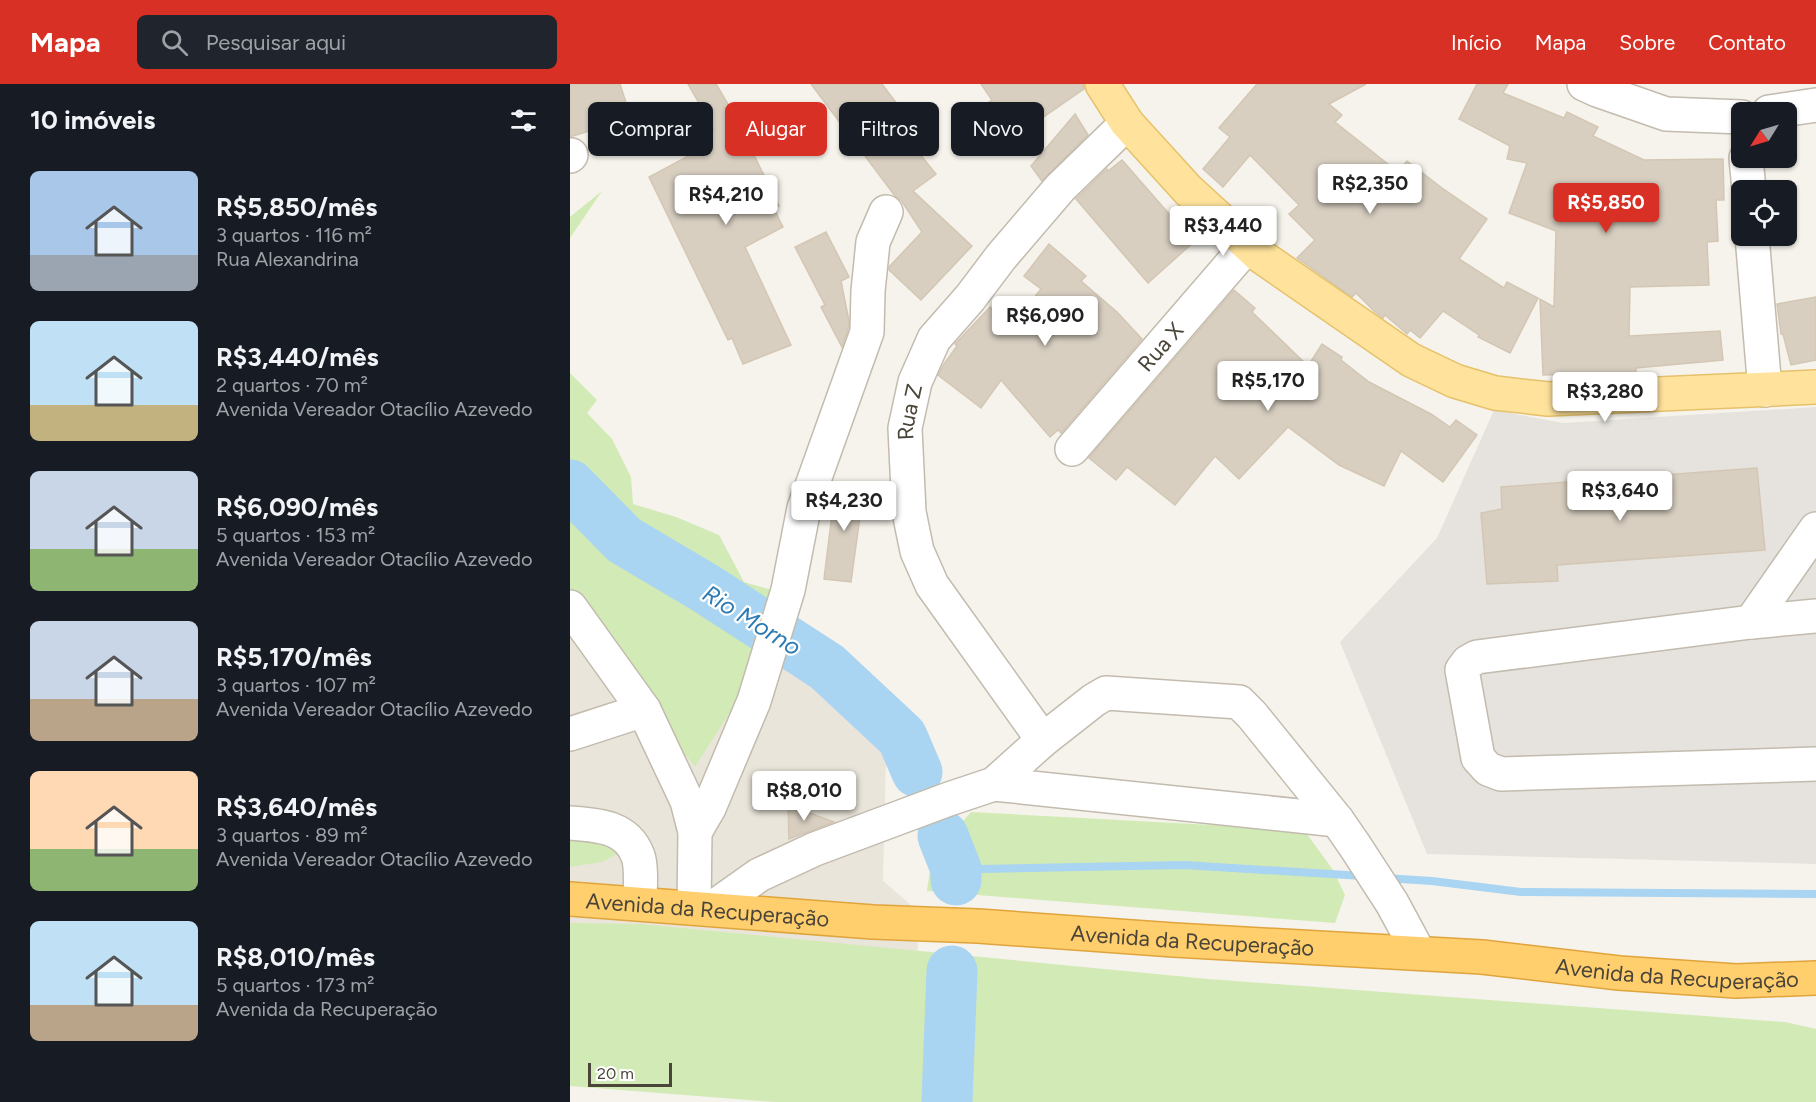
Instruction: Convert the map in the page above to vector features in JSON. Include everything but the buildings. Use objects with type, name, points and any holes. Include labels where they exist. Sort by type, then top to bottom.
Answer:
[{"type":"highway","name":"Avenida da Recuperação","points":[[570,899],[873,922],[978,926],[1174,940],[1482,957],[1619,973],[1736,981],[1816,978]]},
{"type":"highway","points":[[1736,981],[1816,997]]},
{"type":"main road","points":[[1102,84],[1127,123],[1188,190],[1248,245],[1332,307],[1411,360],[1455,381],[1495,393],[1548,399],[1816,387]]},
{"type":"street","points":[[1584,84],[1666,114],[1731,117]]},
{"type":"street","points":[[1797,108],[1816,105]]},
{"type":"street","name":"Rua Z","points":[[1043,740],[932,585],[917,551],[909,512],[905,429],[915,382],[934,339],[1060,188],[1127,123]]},
{"type":"street","points":[[695,832],[709,808],[754,701],[788,591],[804,508],[867,332],[873,242],[886,212]]},
{"type":"street","name":"Rua X","points":[[1072,449],[1248,245]]},
{"type":"street","points":[[1753,246],[1765,390]]},
{"type":"street","points":[[1751,622],[1816,529]]},
{"type":"street","points":[[570,608],[644,710],[687,801],[695,832],[703,908],[759,875],[815,849],[994,784],[1043,740],[1106,693],[1239,702],[1252,715],[1356,846],[1392,903],[1419,953]]},
{"type":"street","points":[[1816,616],[1751,622],[1477,657],[1467,662],[1462,670],[1478,758],[1488,769],[1501,774],[1816,764]]},
{"type":"street","points":[[570,734],[644,710]]},
{"type":"street","points":[[994,784],[1337,820]]},
{"type":"street","points":[[570,823],[596,825],[616,830],[628,839],[639,856],[640,903]]},
{"type":"shaded area","points":[[1816,407],[1816,864],[1427,854],[1340,642],[1437,538],[1494,410],[1563,423]]},
{"type":"shaded area","points":[[570,495],[616,542],[804,657],[886,757],[883,881],[918,911],[916,1102],[570,1084]]},
{"type":"green space","points":[[602,191],[570,238],[570,217]]},
{"type":"green space","points":[[570,373],[597,400],[587,413],[612,439],[631,477],[633,504],[676,517],[719,535],[744,582],[772,590],[739,698],[695,767],[570,602]]},
{"type":"green space","points":[[971,812],[1304,830],[1333,870],[1345,895],[1335,923],[927,891],[932,856]]},
{"type":"green space","points":[[597,838],[624,850],[602,862],[570,867],[570,839]]},
{"type":"green space","points":[[570,923],[641,924],[1208,979],[1785,1022],[1816,1029],[1816,1102],[775,1102],[570,1086]]},
{"type":"waterway","name":"Rio Morno","points":[[570,485],[624,540],[705,588],[827,667],[902,737],[917,772]]},
{"type":"waterway","name":"Rio Morno","points":[[943,836],[956,869],[956,880]]},
{"type":"waterway","points":[[954,861],[980,869],[1184,865],[1363,876]]},
{"type":"waterway","points":[[1385,878],[1432,881],[1521,892],[1816,894]]},
{"type":"waterway","name":"Rio Morno","points":[[947,1102],[952,971]]}]
